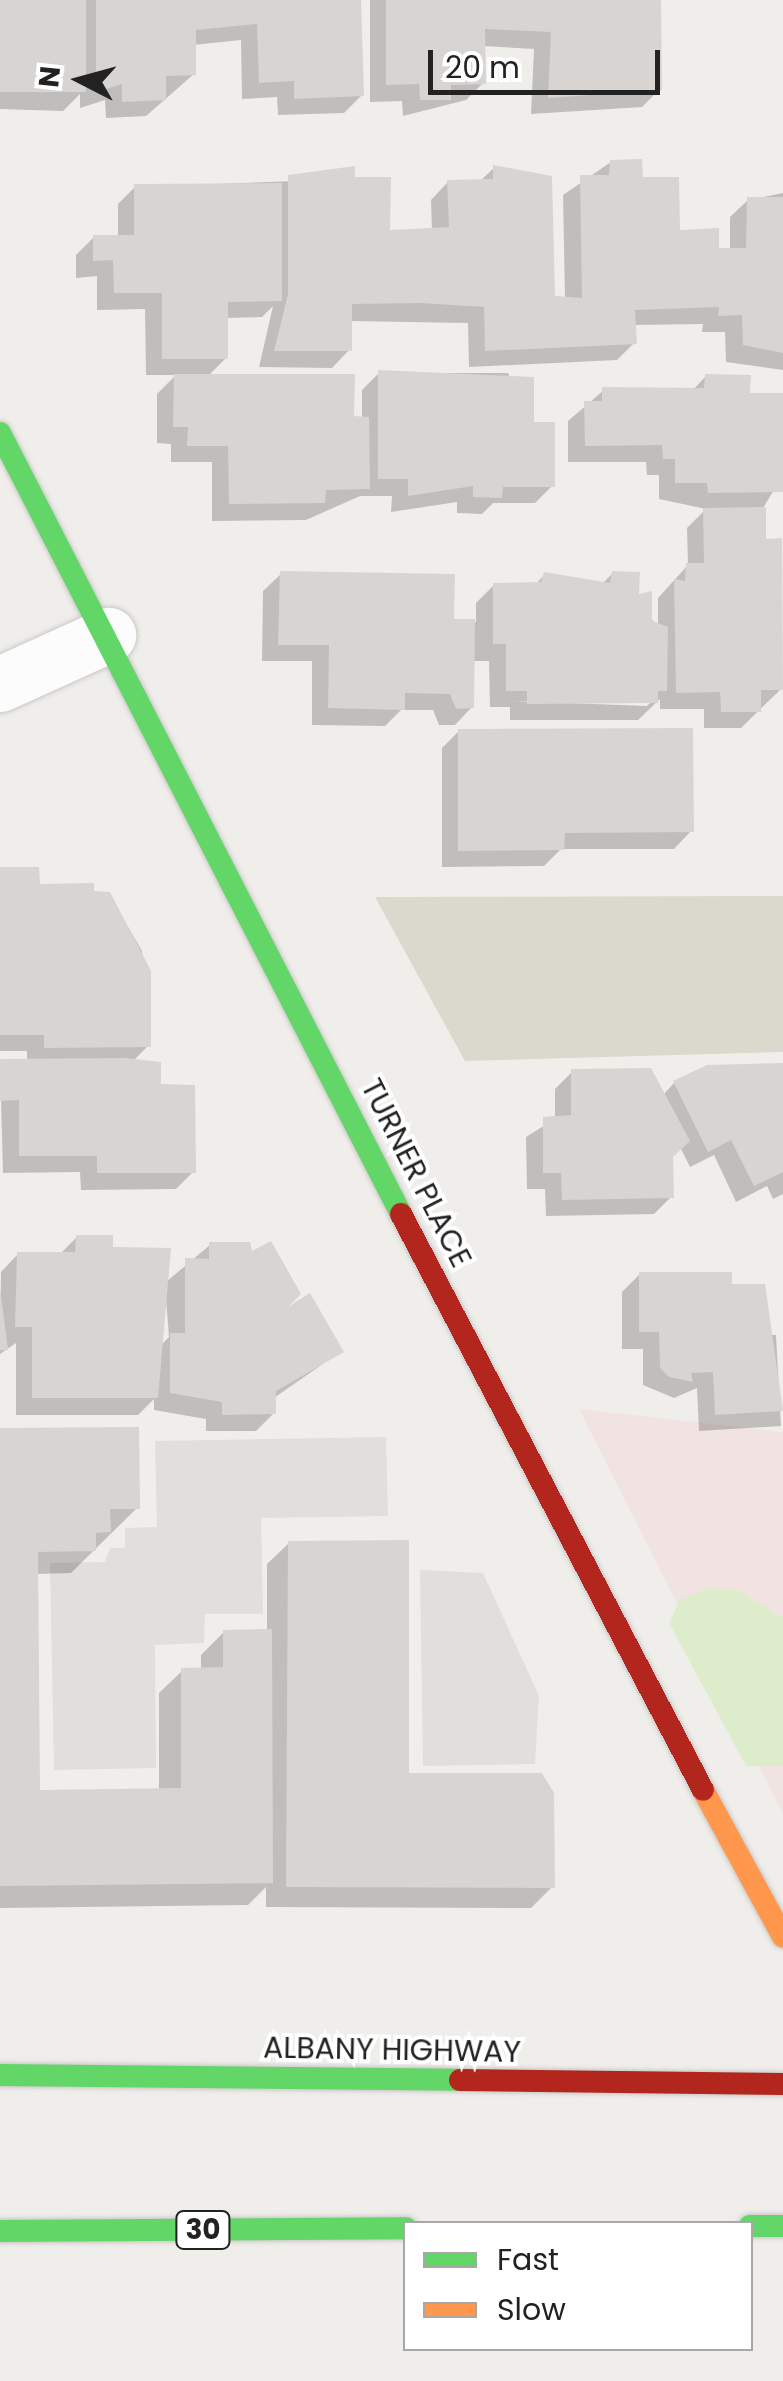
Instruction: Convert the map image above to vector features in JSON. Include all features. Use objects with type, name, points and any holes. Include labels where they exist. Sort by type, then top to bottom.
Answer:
[{"type":"main road","name":"TURNER PLACE","points":[[0,433],[108,634],[598,1598],[783,1937]]},
{"type":"main road","name":"ALBANY HIGHWAY","points":[[0,2075],[783,2084]]},
{"type":"main road","points":[[753,2226],[783,2226]]},
{"type":"main road","name":"30","points":[[0,2231],[403,2228]]},
{"type":"street","points":[[0,684],[108,634]]},
{"type":"shaded area","points":[[783,896],[783,1052],[465,1061],[375,897]]},
{"type":"shaded area","points":[[579,1409],[783,1432],[783,1814]]},
{"type":"shaded area","points":[[386,1437],[388,1516],[261,1518],[263,1614],[205,1614],[204,1643],[155,1645],[156,1768],[54,1770],[50,1563],[105,1562],[110,1548],[125,1548],[125,1528],[157,1527],[155,1441]]},
{"type":"shaded area","points":[[420,1570],[483,1573],[539,1696],[535,1764],[423,1766]]},
{"type":"green space","points":[[708,1588],[738,1590],[783,1618],[783,1766],[746,1766],[669,1623],[680,1600]]},
{"type":"building","points":[[0,0],[86,0],[86,92],[0,92]]},
{"type":"building","points":[[96,0],[361,0],[364,96],[294,99],[294,81],[259,83],[257,24],[196,30],[196,75],[166,76],[166,100],[122,102],[122,84],[96,92]]},
{"type":"building","points":[[386,0],[661,0],[662,90],[548,98],[551,32],[485,29],[486,84],[451,85],[451,100],[420,100],[419,84],[386,85]]},
{"type":"building","points":[[642,159],[643,177],[679,177],[680,230],[719,228],[719,248],[746,248],[747,197],[783,197],[783,353],[743,345],[742,315],[718,316],[719,307],[635,310],[637,344],[485,351],[484,307],[420,303],[352,304],[352,351],[274,351],[288,294],[288,175],[355,166],[355,177],[391,177],[390,230],[449,227],[447,180],[493,179],[493,165],[552,176],[555,296],[582,298],[580,175],[609,175],[610,160]]},
{"type":"building","points":[[282,183],[282,301],[228,302],[228,359],[162,359],[162,293],[114,293],[113,260],[93,261],[93,235],[134,235],[134,184]]},
{"type":"building","points":[[378,370],[534,377],[534,422],[555,422],[555,487],[503,487],[502,498],[473,497],[473,486],[408,496],[408,479],[378,479]]},
{"type":"building","points":[[174,374],[355,374],[354,416],[369,417],[370,489],[326,490],[325,503],[229,504],[228,446],[187,446],[188,427],[173,427]]},
{"type":"building","points":[[705,374],[751,375],[750,393],[783,393],[783,492],[708,493],[707,483],[675,483],[675,459],[663,459],[662,445],[585,446],[584,401],[602,401],[602,387],[704,388]]},
{"type":"building","points":[[766,507],[766,539],[782,538],[783,690],[761,690],[761,712],[721,712],[720,692],[676,693],[674,579],[685,581],[686,563],[704,563],[703,508]]},
{"type":"building","points":[[280,571],[455,574],[454,619],[475,619],[474,708],[456,709],[450,694],[405,693],[405,710],[328,708],[329,645],[278,645]]},
{"type":"building","points":[[612,571],[640,572],[639,594],[652,591],[652,621],[668,627],[667,691],[658,691],[658,703],[527,704],[527,691],[506,691],[506,644],[493,644],[493,583],[541,582],[544,572],[610,583]]},
{"type":"building","points":[[693,728],[694,832],[565,833],[564,850],[458,851],[458,729]]},
{"type":"building","points":[[0,867],[39,867],[40,884],[94,883],[94,891],[110,892],[151,971],[151,1047],[44,1048],[44,1035],[0,1035]]},
{"type":"building","points":[[126,1058],[161,1062],[161,1084],[195,1085],[196,1173],[97,1173],[97,1156],[19,1156],[19,1100],[0,1101],[0,1059]]},
{"type":"building","points":[[783,1063],[783,1172],[754,1186],[731,1140],[708,1152],[673,1081],[707,1065]]},
{"type":"building","points":[[651,1068],[690,1141],[673,1157],[674,1198],[562,1200],[561,1173],[543,1173],[543,1117],[571,1115],[571,1069]]},
{"type":"building","points":[[76,1235],[113,1235],[113,1247],[171,1248],[158,1398],[32,1398],[32,1327],[15,1327],[17,1252],[75,1252]]},
{"type":"building","points":[[271,1241],[301,1294],[288,1307],[310,1293],[344,1352],[276,1391],[276,1414],[222,1415],[222,1402],[170,1393],[170,1333],[185,1333],[185,1258],[209,1259],[209,1242],[250,1242],[252,1251]]},
{"type":"building","points":[[639,1272],[732,1272],[732,1284],[765,1284],[783,1411],[715,1415],[713,1372],[691,1373],[693,1382],[669,1377],[660,1368],[659,1332],[639,1332]]},
{"type":"building","points":[[0,1288],[8,1350],[0,1350]]},
{"type":"building","points":[[139,1427],[140,1509],[110,1509],[111,1532],[96,1533],[96,1551],[38,1552],[40,1790],[181,1788],[181,1668],[223,1667],[223,1630],[272,1629],[273,1883],[0,1886],[0,1428]]},
{"type":"building","points":[[409,1540],[409,1773],[542,1773],[554,1793],[555,1888],[286,1887],[288,1541]]},
{"type":"traffic: fast","points":[[0,433],[401,1214]]},
{"type":"traffic: fast","points":[[0,2075],[460,2080]]},
{"type":"traffic: fast","points":[[753,2226],[783,2226]]},
{"type":"traffic: fast","points":[[0,2231],[403,2228]]},
{"type":"traffic: slow","points":[[703,1790],[783,1937]]},
{"type":"traffic: jam","points":[[401,1214],[703,1790]]},
{"type":"traffic: jam","points":[[460,2080],[783,2084]]}]
